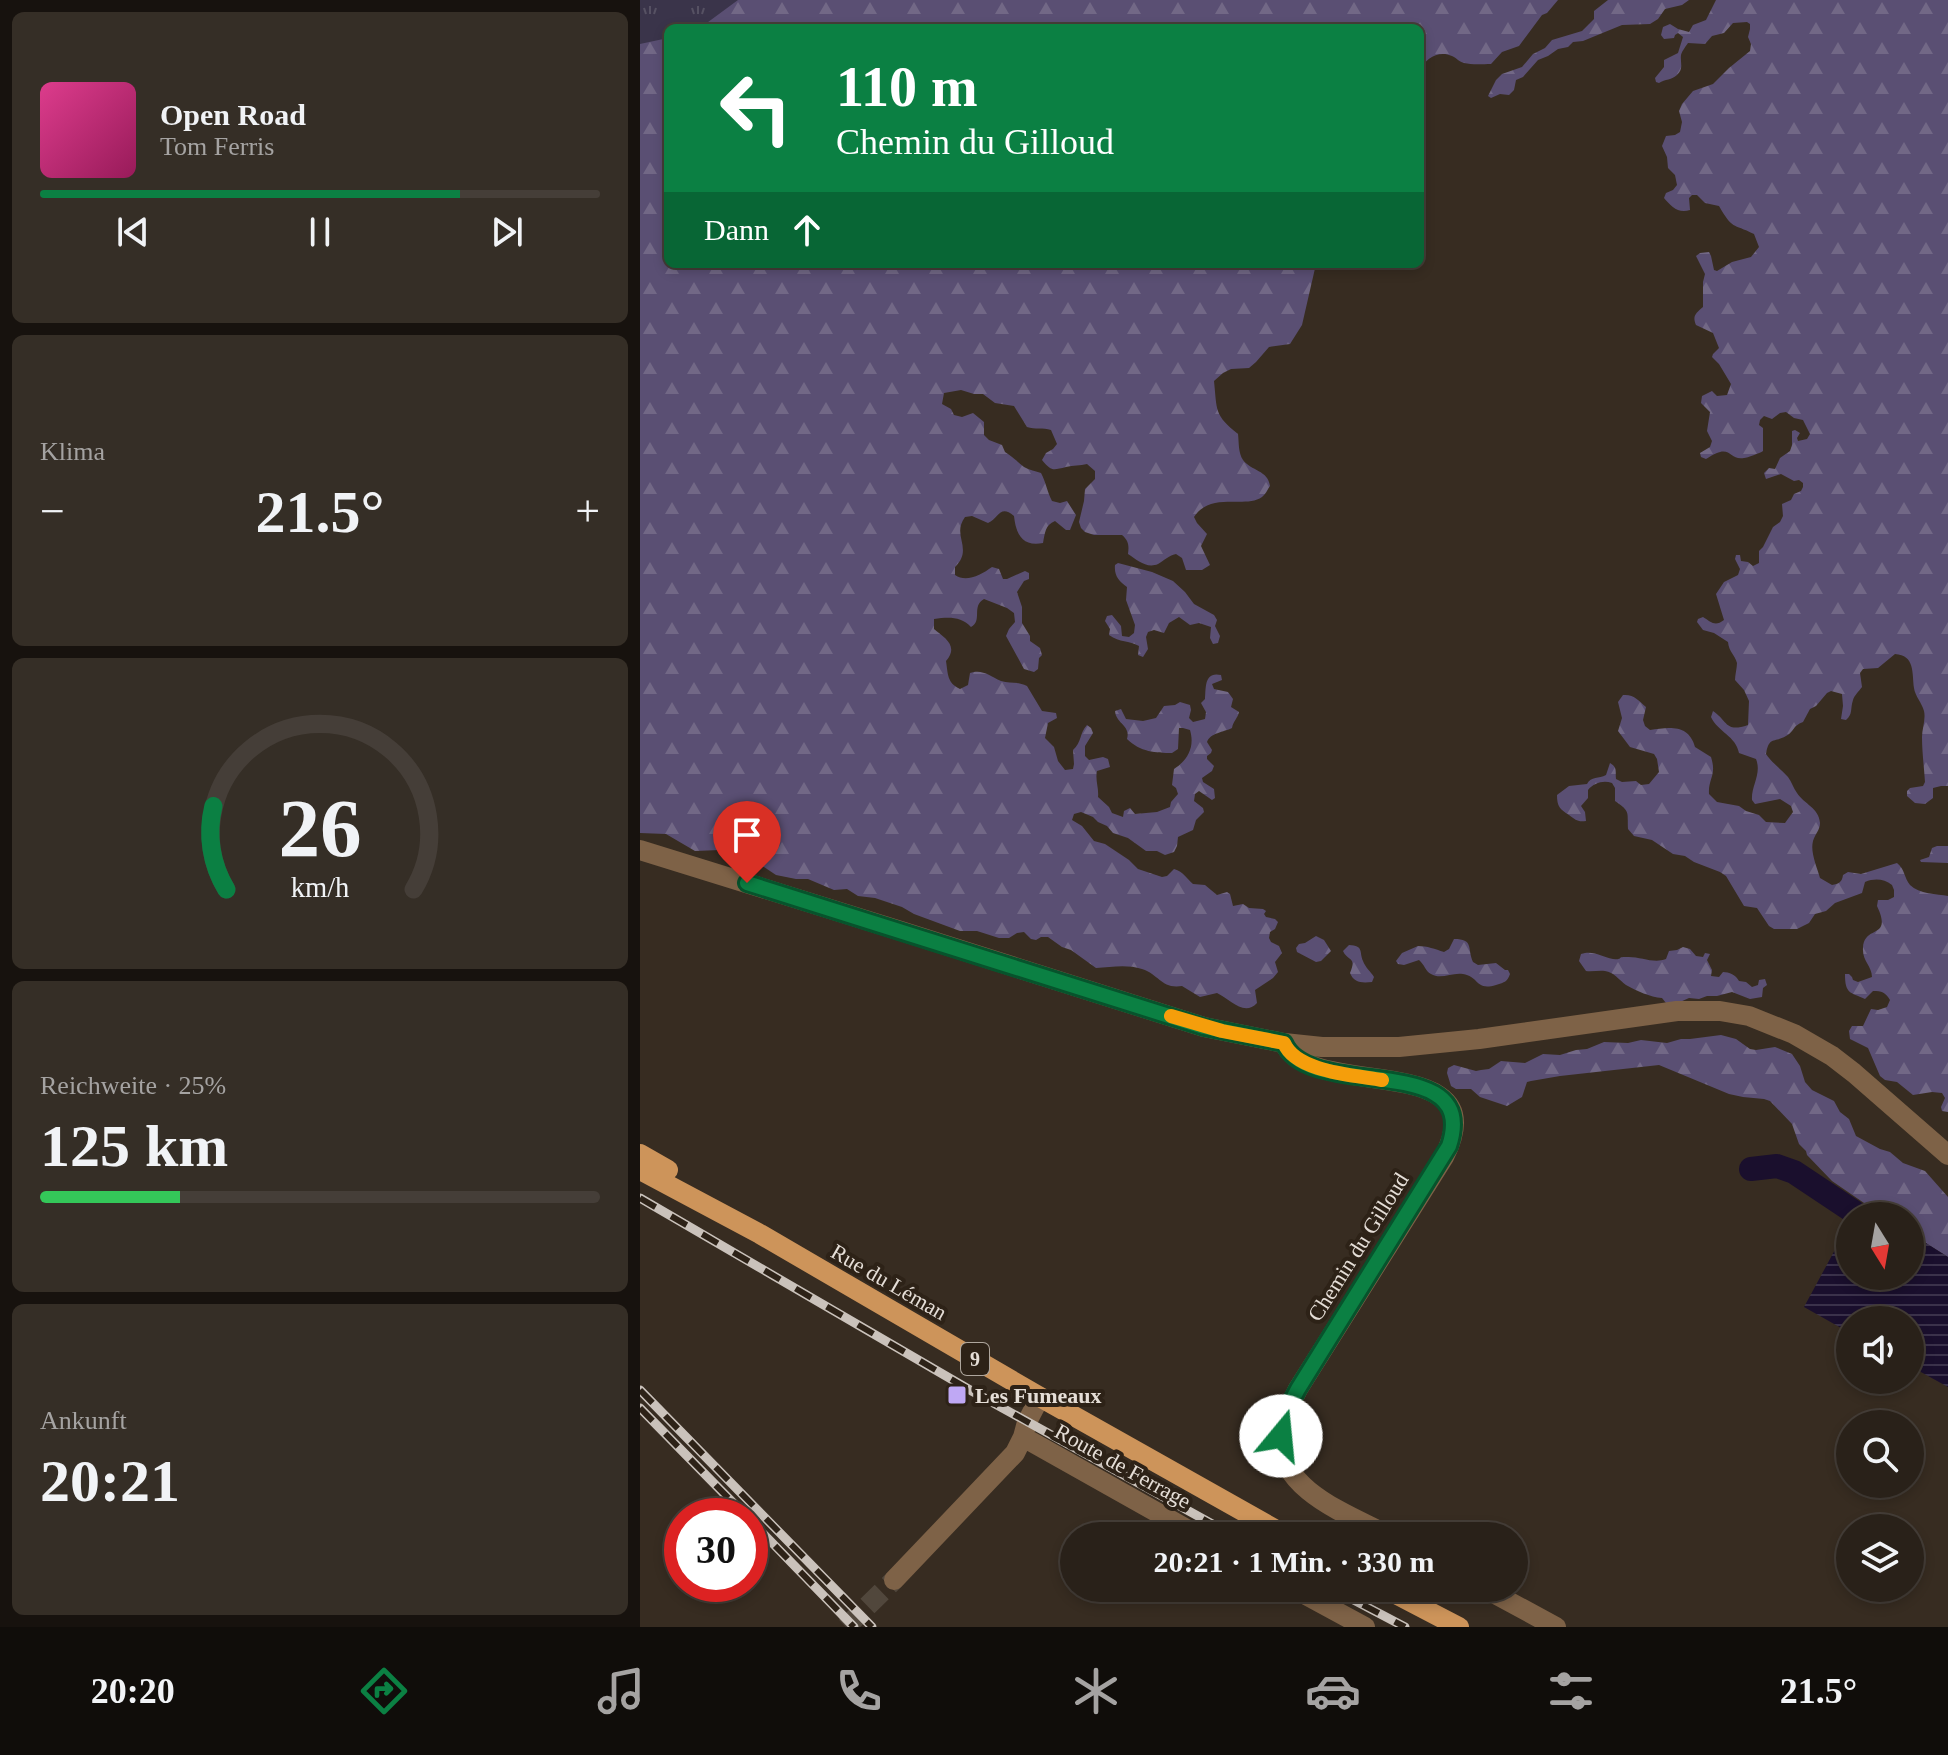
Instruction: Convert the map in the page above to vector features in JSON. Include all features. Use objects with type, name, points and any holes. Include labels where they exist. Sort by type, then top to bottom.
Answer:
[{"type":"main road","name":"Rue du Léman","points":[[640,1154],[718,1201],[760,1234]]},
{"type":"main road","name":"Rue du Léman","points":[[640,1170],[760,1234],[1262,1522]]},
{"type":"main road","points":[[1411,1602],[1459,1627]]},
{"type":"street","points":[[640,850],[1204,1027],[1284,1043],[1322,1047],[1409,1046],[1677,1011],[1736,1013],[1786,1030],[1832,1056],[1948,1155]]},
{"type":"street","name":"Chemin du Gilloud","points":[[1284,1043],[1293,1056],[1312,1065],[1431,1091],[1448,1103],[1452,1114],[1452,1138],[1444,1157],[1298,1389],[1290,1404],[1281,1436],[1291,1472],[1307,1491],[1363,1522]]},
{"type":"street","points":[[894,1580],[1015,1453],[1040,1397]]},
{"type":"street","name":"Route de Ferrage","points":[[1023,1437],[1174,1522]]},
{"type":"street","points":[[1319,1602],[1365,1627]]},
{"type":"street","points":[[1510,1602],[1556,1627]]},
{"type":"green space","points":[[640,0],[1558,0],[1542,15],[1519,46],[1502,52],[1491,64],[1464,63],[1442,54],[1424,64],[1424,24],[664,24],[664,268],[1315,268],[1302,325],[1290,344],[1269,347],[1249,368],[1231,369],[1214,381],[1218,411],[1238,434],[1241,457],[1266,477],[1270,486],[1263,496],[1255,500],[1219,502],[1201,509],[1194,517],[1207,534],[1201,546],[1210,565],[1202,570],[1186,570],[1182,558],[1176,554],[1158,564],[1146,565],[1128,554],[1128,544],[1122,535],[1085,532],[1079,522],[1085,489],[1095,479],[1095,471],[1087,464],[1055,469],[1048,467],[1042,460],[1057,444],[1051,430],[1027,427],[1014,406],[995,403],[983,394],[961,390],[944,393],[942,404],[954,415],[962,417],[973,413],[984,422],[984,435],[1002,445],[1005,452],[1024,467],[1041,473],[1052,501],[1067,501],[1076,515],[1070,530],[1055,521],[1047,527],[1043,543],[1036,544],[1022,538],[1014,516],[1006,511],[988,523],[972,516],[965,517],[960,530],[963,554],[955,567],[955,575],[969,578],[992,567],[999,569],[1003,579],[1025,571],[1029,573],[1029,579],[1017,592],[1022,607],[1022,623],[1030,641],[1040,648],[1042,655],[1038,669],[1034,672],[1024,669],[1006,636],[1015,622],[1014,613],[984,599],[978,605],[976,621],[971,627],[959,619],[934,619],[934,629],[951,647],[946,661],[949,678],[960,689],[968,685],[970,673],[979,672],[1001,681],[1027,686],[1042,711],[1056,713],[1057,718],[1048,723],[1045,738],[1054,747],[1058,761],[1065,770],[1073,769],[1073,750],[1087,725],[1091,728],[1093,733],[1085,746],[1085,756],[1089,760],[1108,759],[1110,767],[1097,771],[1098,797],[1112,813],[1123,817],[1124,811],[1130,808],[1135,814],[1170,807],[1178,794],[1172,785],[1174,769],[1183,762],[1192,742],[1190,730],[1179,728],[1178,749],[1172,753],[1143,749],[1127,739],[1127,731],[1115,711],[1121,709],[1126,719],[1143,721],[1156,718],[1164,706],[1180,702],[1190,705],[1189,718],[1193,722],[1205,719],[1206,712],[1201,703],[1205,699],[1207,681],[1215,674],[1221,675],[1222,680],[1212,684],[1214,689],[1228,692],[1233,699],[1231,707],[1239,712],[1232,728],[1214,735],[1207,742],[1212,750],[1207,759],[1214,766],[1202,778],[1214,789],[1215,798],[1212,800],[1199,791],[1195,794],[1194,801],[1204,812],[1196,820],[1193,830],[1178,837],[1174,852],[1165,855],[1146,851],[1081,812],[1074,814],[1072,820],[1082,826],[1094,841],[1105,844],[1138,869],[1162,877],[1177,870],[1193,884],[1205,885],[1217,895],[1227,892],[1233,906],[1243,904],[1249,908],[1263,909],[1266,917],[1275,919],[1278,922],[1269,938],[1282,953],[1275,962],[1278,972],[1255,990],[1257,1003],[1242,1008],[1217,993],[1200,997],[1182,986],[1165,984],[1136,967],[1096,968],[1048,937],[1031,939],[1024,932],[999,938],[977,931],[960,931],[902,907],[858,896],[847,889],[834,890],[808,879],[776,875],[726,851],[695,851],[666,834],[640,833]]},
{"type":"green space","points":[[640,0],[738,0],[705,24],[664,24],[664,39],[640,44]]},
{"type":"green space","points":[[1608,0],[1689,0],[1665,9],[1650,24],[1622,25],[1558,49],[1538,60],[1523,77],[1516,80],[1514,90],[1509,95],[1488,96],[1502,74],[1522,67],[1552,40],[1582,31],[1594,19],[1594,11]]},
{"type":"green space","points":[[1716,0],[1948,0],[1948,786],[1933,788],[1933,798],[1925,804],[1915,803],[1907,796],[1910,788],[1923,786],[1925,782],[1924,714],[1915,691],[1911,666],[1901,655],[1895,654],[1878,668],[1863,669],[1860,673],[1862,687],[1846,720],[1841,719],[1842,694],[1831,691],[1810,709],[1803,722],[1789,734],[1770,742],[1766,754],[1819,818],[1820,825],[1812,845],[1820,878],[1834,885],[1848,872],[1861,874],[1897,863],[1914,888],[1948,896],[1948,1112],[1942,1111],[1945,1098],[1942,1093],[1913,1095],[1897,1082],[1885,1080],[1880,1076],[1868,1048],[1850,1039],[1852,1026],[1863,1026],[1871,1009],[1887,1007],[1890,1000],[1879,991],[1873,991],[1865,999],[1852,993],[1847,989],[1845,974],[1858,982],[1872,977],[1863,948],[1868,936],[1882,924],[1878,900],[1894,897],[1892,885],[1879,880],[1865,882],[1862,893],[1815,914],[1809,923],[1797,929],[1774,929],[1757,908],[1744,906],[1726,876],[1720,872],[1685,856],[1673,854],[1652,840],[1634,836],[1628,829],[1626,810],[1615,801],[1612,783],[1599,783],[1588,790],[1588,798],[1581,806],[1586,821],[1575,819],[1561,809],[1558,802],[1557,795],[1569,786],[1587,784],[1606,775],[1610,763],[1615,768],[1616,779],[1622,782],[1649,784],[1659,772],[1654,754],[1630,747],[1618,731],[1622,718],[1618,702],[1623,695],[1627,695],[1646,707],[1643,720],[1650,730],[1671,728],[1683,731],[1695,747],[1711,757],[1713,769],[1709,794],[1717,802],[1739,806],[1759,815],[1766,822],[1785,823],[1793,812],[1791,806],[1780,799],[1755,804],[1752,800],[1758,770],[1756,759],[1739,753],[1734,742],[1711,717],[1713,711],[1731,727],[1748,725],[1749,701],[1735,680],[1737,663],[1728,642],[1703,630],[1697,622],[1703,617],[1716,623],[1724,620],[1716,594],[1724,582],[1738,575],[1740,569],[1736,555],[1753,566],[1759,563],[1759,551],[1783,516],[1782,504],[1791,500],[1803,487],[1799,480],[1794,481],[1781,474],[1766,479],[1764,473],[1769,468],[1775,469],[1780,458],[1790,451],[1792,431],[1800,433],[1798,441],[1807,439],[1810,434],[1803,420],[1786,412],[1780,413],[1772,419],[1764,416],[1760,420],[1759,425],[1763,428],[1761,452],[1739,458],[1721,452],[1706,459],[1700,453],[1710,447],[1712,441],[1707,431],[1710,412],[1701,403],[1702,396],[1712,391],[1717,396],[1727,395],[1731,384],[1712,357],[1719,348],[1713,333],[1696,325],[1694,319],[1703,307],[1705,274],[1696,256],[1709,252],[1717,271],[1732,262],[1751,257],[1759,247],[1754,234],[1734,225],[1719,206],[1705,203],[1697,195],[1689,198],[1690,210],[1678,210],[1669,204],[1664,198],[1666,193],[1677,185],[1662,146],[1666,136],[1680,132],[1682,122],[1679,111],[1693,91],[1713,84],[1750,51],[1750,24],[1733,23],[1724,33],[1712,36],[1705,44],[1688,43],[1682,53],[1677,75],[1659,83],[1655,78],[1664,67],[1664,60],[1678,53],[1683,37],[1678,33],[1674,38],[1664,39],[1661,35],[1663,27],[1670,24],[1689,32],[1693,25],[1706,20]]},
{"type":"green space","points":[[1118,563],[1173,581],[1194,604],[1214,615],[1220,636],[1218,643],[1213,644],[1210,638],[1211,627],[1199,623],[1190,625],[1179,617],[1169,623],[1164,633],[1148,632],[1148,649],[1143,657],[1138,655],[1139,646],[1109,635],[1110,629],[1105,621],[1107,616],[1112,615],[1121,626],[1122,636],[1129,637],[1134,633],[1135,625],[1126,600],[1127,587],[1115,572]]},
{"type":"green space","points":[[1948,846],[1948,863],[1921,862],[1929,857],[1932,848]]},
{"type":"green space","points":[[1316,936],[1324,940],[1331,951],[1316,962],[1297,952],[1296,948]]},
{"type":"green space","points":[[1454,939],[1469,945],[1473,962],[1478,965],[1496,963],[1508,970],[1508,979],[1484,986],[1463,974],[1435,976],[1419,960],[1404,965],[1396,961],[1402,953],[1418,946],[1444,952]]},
{"type":"green space","points":[[1349,945],[1360,950],[1364,963],[1374,977],[1372,982],[1359,982],[1350,973],[1352,961],[1343,951]]},
{"type":"green space","points":[[1683,947],[1696,956],[1710,954],[1707,960],[1712,970],[1711,976],[1728,973],[1752,987],[1765,979],[1767,985],[1763,988],[1762,997],[1750,999],[1732,992],[1666,1003],[1662,998],[1626,985],[1608,972],[1586,971],[1579,961],[1581,954],[1590,953],[1613,959],[1661,960],[1666,959],[1669,951]]},
{"type":"green space","points":[[1721,1035],[1736,1039],[1750,1049],[1775,1047],[1792,1054],[1805,1082],[1812,1090],[1834,1101],[1840,1112],[1849,1119],[1856,1136],[1890,1152],[1903,1163],[1925,1171],[1948,1197],[1948,1257],[1924,1242],[1924,1202],[1863,1202],[1832,1181],[1807,1155],[1799,1144],[1792,1124],[1770,1101],[1729,1094],[1659,1065],[1527,1082],[1522,1097],[1507,1106],[1480,1097],[1471,1089],[1456,1089],[1451,1086],[1447,1073],[1448,1068],[1454,1065],[1476,1071],[1489,1069],[1501,1061],[1525,1063],[1543,1054],[1560,1055],[1604,1042],[1641,1040],[1667,1043]]},
{"type":"shaded area","points":[[1924,1242],[1948,1257],[1948,1387],[1924,1374],[1924,1306],[1836,1306],[1836,1325],[1804,1307],[1836,1248],[1836,1290],[1924,1290]]},
{"type":"waterway","points":[[1751,1169],[1777,1166],[1794,1172],[1839,1202]]},
{"type":"tunnel","points":[[846,1627],[894,1580]]},
{"type":"railway","points":[[640,1198],[970,1390],[1209,1522]]},
{"type":"railway","points":[[640,1390],[872,1627]]},
{"type":"railway","points":[[640,1408],[728,1498]]},
{"type":"railway","points":[[768,1539],[854,1627]]},
{"type":"railway","points":[[1358,1602],[1405,1627]]},
{"type":"slow traffic","points":[[1171,1016],[1204,1027],[1284,1043],[1289,1053],[1302,1062],[1382,1080]]},
{"type":"place","name":"Les Fumeaux","points":[[957,1395]]},
{"type":"route","points":[[747,883],[1204,1027],[1284,1043],[1286,1049],[1302,1062],[1323,1069],[1416,1086],[1439,1095],[1448,1103],[1453,1121],[1449,1146],[1298,1389],[1290,1404],[1281,1436]]}]
